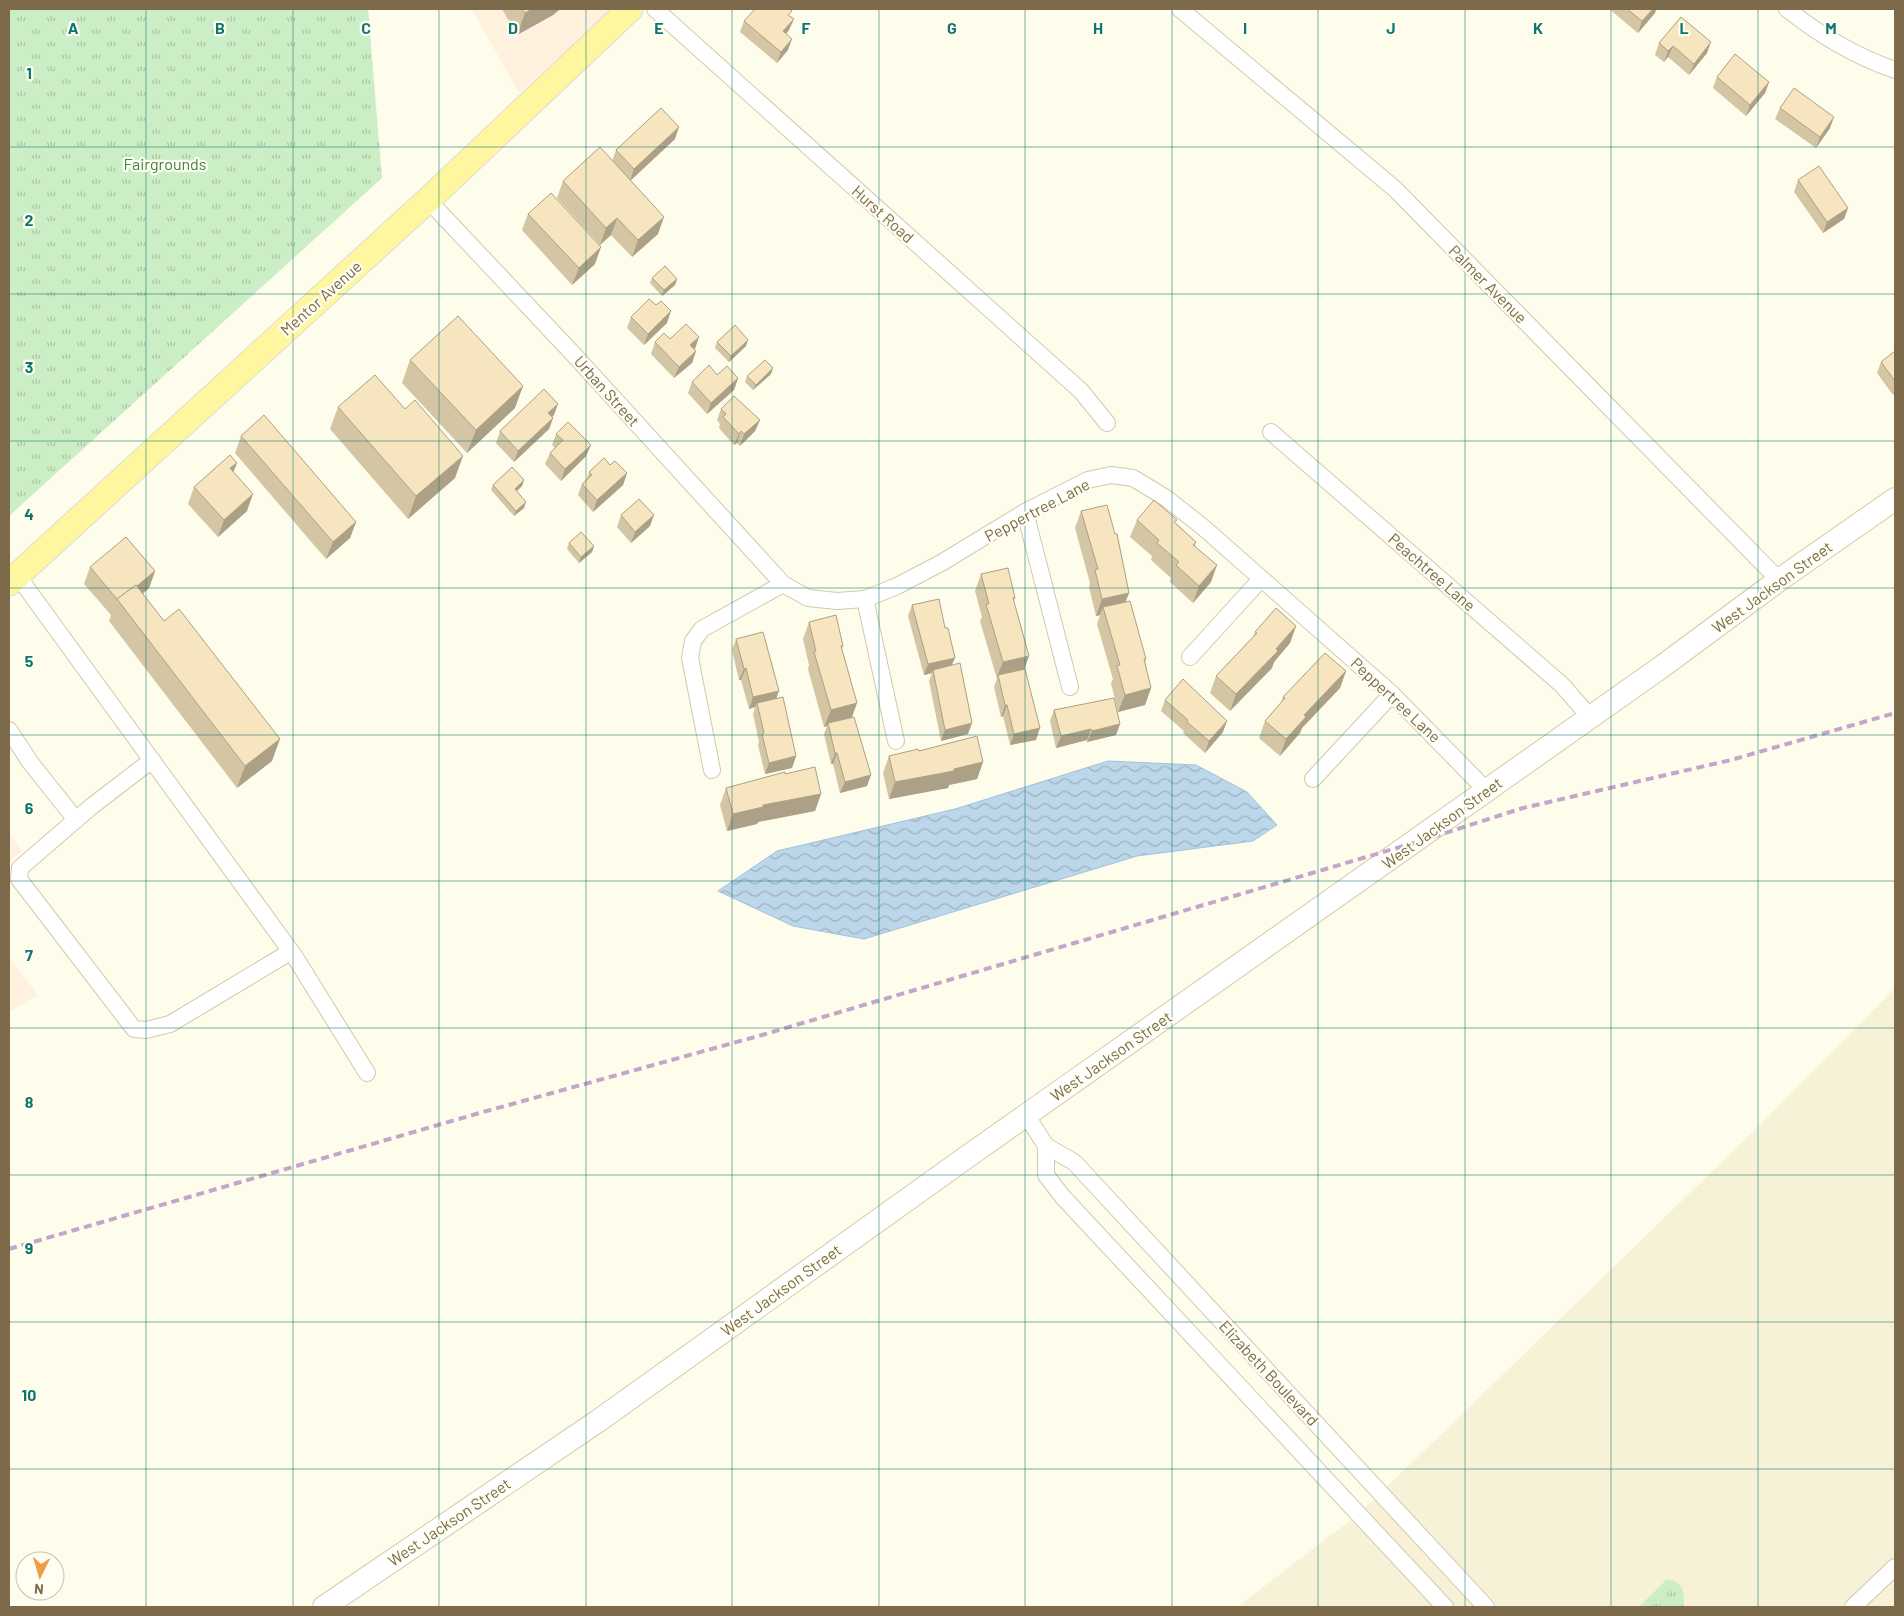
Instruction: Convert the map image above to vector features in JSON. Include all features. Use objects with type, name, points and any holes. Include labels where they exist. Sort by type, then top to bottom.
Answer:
[{"type":"main road","name":"Mentor Avenue","points":[[13,579],[428,200],[630,9]]},
{"type":"street","name":"Hurst Road","points":[[655,9],[1081,391],[1107,423]]},
{"type":"street","name":"Palmer Avenue","points":[[1180,9],[1394,189],[1779,580]]},
{"type":"street","points":[[1787,9],[1841,48],[1864,60],[1895,70]]},
{"type":"street","name":"Urban Street","points":[[428,200],[576,357],[783,584]]},
{"type":"street","name":"Peachtree Lane","points":[[1271,432],[1562,685],[1589,716]]},
{"type":"street","name":"Peppertree Lane","points":[[783,584],[808,598],[837,601],[865,599],[897,586],[941,563],[1026,512],[1088,480],[1111,475],[1133,478],[1166,498],[1392,694],[1486,791]]},
{"type":"street","name":"West Jackson Street","points":[[324,1607],[598,1421],[1589,716],[1660,668],[1779,580],[1895,499]]},
{"type":"street","points":[[1026,512],[1070,687]]},
{"type":"street","points":[[13,579],[152,760],[290,952],[367,1072]]},
{"type":"street","points":[[1190,657],[1261,579]]},
{"type":"street","points":[[712,770],[690,658],[693,641],[702,630],[783,584]]},
{"type":"street","points":[[865,599],[896,741]]},
{"type":"street","points":[[1313,779],[1392,694]]},
{"type":"street","points":[[9,730],[30,762],[76,820]]},
{"type":"street","points":[[152,760],[76,820],[20,868],[19,879],[134,1029],[146,1030],[170,1024],[290,952]]},
{"type":"street","name":"Elizabeth Boulevard","points":[[1026,1116],[1046,1146],[1074,1162],[1486,1607]]},
{"type":"street","name":"Elizabeth Boulevard","points":[[1046,1146],[1046,1175],[1062,1196],[1444,1607]]},
{"type":"street","points":[[1853,1607],[1895,1567]]},
{"type":"shaded area","points":[[472,9],[613,9],[519,93]]},
{"type":"shaded area","points":[[9,834],[22,851],[9,862]]},
{"type":"shaded area","points":[[9,958],[38,995],[9,1012]]},
{"type":"shaded area","points":[[1895,988],[1895,1607],[1237,1607],[1359,1514],[1762,1123]]},
{"type":"green space","name":"Fairgrounds","points":[[9,9],[368,9],[382,178],[9,516]]},
{"type":"green space","points":[[1666,1580],[1676,1582],[1682,1588],[1684,1607],[1639,1607]]},
{"type":"water","points":[[1108,761],[1196,765],[1247,792],[1277,825],[1253,841],[1137,856],[864,939],[793,926],[718,891],[777,851],[955,809]]},
{"type":"building","points":[[522,9],[532,9],[525,13]]},
{"type":"building","points":[[755,9],[789,9],[792,11],[788,15],[794,19],[783,31],[792,39],[781,52],[744,21]]},
{"type":"building","points":[[1627,9],[1653,9],[1642,21]]},
{"type":"building","points":[[1681,17],[1711,42],[1694,64],[1673,46],[1668,51],[1659,43]]},
{"type":"building","points":[[1735,54],[1769,82],[1750,105],[1717,77]]},
{"type":"building","points":[[1794,88],[1834,117],[1820,137],[1780,108]]},
{"type":"building","points":[[661,108],[679,127],[634,169],[616,150]]},
{"type":"building","points":[[600,147],[664,217],[638,240],[617,218],[606,228],[563,181]]},
{"type":"building","points":[[1819,166],[1848,208],[1827,222],[1798,180]]},
{"type":"building","points":[[551,193],[601,247],[579,268],[528,214]]},
{"type":"building","points":[[665,266],[677,279],[664,290],[652,278]]},
{"type":"building","points":[[649,299],[656,305],[661,301],[671,311],[648,334],[631,317]]},
{"type":"building","points":[[458,316],[523,386],[476,430],[410,360]]},
{"type":"building","points":[[686,324],[699,337],[690,345],[696,351],[679,367],[655,342],[664,333],[670,339]]},
{"type":"building","points":[[735,325],[748,340],[731,356],[717,342]]},
{"type":"building","points":[[1895,351],[1895,381],[1881,362]]},
{"type":"building","points":[[765,360],[773,368],[756,385],[747,376]]},
{"type":"building","points":[[709,365],[717,375],[727,366],[738,378],[711,403],[692,382]]},
{"type":"building","points":[[375,375],[405,409],[415,400],[463,456],[416,496],[338,407]]},
{"type":"building","points":[[544,389],[558,404],[548,413],[553,418],[518,451],[500,431]]},
{"type":"building","points":[[734,396],[760,420],[744,434],[741,431],[739,434],[723,417],[726,414],[721,409]]},
{"type":"building","points":[[264,415],[356,522],[333,542],[241,436]]},
{"type":"building","points":[[568,422],[591,445],[565,469],[550,453],[563,440],[556,434]]},
{"type":"building","points":[[230,455],[237,463],[230,468],[253,494],[224,520],[194,487]]},
{"type":"building","points":[[604,458],[610,465],[615,461],[627,473],[597,500],[582,484],[592,475],[589,472]]},
{"type":"building","points":[[512,467],[524,480],[515,489],[526,502],[516,511],[493,485]]},
{"type":"building","points":[[639,499],[654,515],[635,532],[621,515]]},
{"type":"building","points":[[1154,500],[1177,520],[1174,522],[1196,542],[1193,545],[1217,565],[1199,586],[1176,565],[1179,562],[1157,543],[1159,540],[1137,520]]},
{"type":"building","points":[[1107,505],[1115,534],[1117,534],[1129,593],[1102,599],[1095,570],[1098,569],[1081,511]]},
{"type":"building","points":[[581,532],[594,546],[581,557],[569,543]]},
{"type":"building","points":[[126,537],[155,571],[117,599],[90,567]]},
{"type":"building","points":[[1008,568],[1015,598],[1013,598],[1029,656],[1003,662],[986,604],[989,604],[981,574]]},
{"type":"building","points":[[136,585],[164,621],[179,609],[280,739],[245,766],[117,599]]},
{"type":"building","points":[[939,599],[945,628],[948,628],[955,658],[928,664],[912,605]]},
{"type":"building","points":[[1130,601],[1146,659],[1144,659],[1151,688],[1125,695],[1117,666],[1120,665],[1103,607]]},
{"type":"building","points":[[1276,608],[1296,626],[1276,649],[1278,651],[1236,694],[1216,676],[1257,633],[1255,632]]},
{"type":"building","points":[[836,615],[843,646],[841,646],[857,703],[831,710],[814,652],[816,651],[809,622]]},
{"type":"building","points":[[763,632],[779,691],[753,697],[736,639]]},
{"type":"building","points":[[1325,653],[1346,671],[1304,715],[1306,717],[1286,739],[1265,721],[1285,698],[1283,697]]},
{"type":"building","points":[[960,663],[972,723],[945,730],[933,670]]},
{"type":"building","points":[[1025,669],[1040,728],[1014,734],[998,675]]},
{"type":"building","points":[[1183,679],[1227,721],[1209,741],[1165,700]]},
{"type":"building","points":[[783,697],[796,756],[769,763],[757,703]]},
{"type":"building","points":[[1114,698],[1120,724],[1061,736],[1054,710]]},
{"type":"building","points":[[854,717],[871,775],[845,782],[837,753],[835,753],[828,723]]},
{"type":"building","points":[[977,736],[983,762],[954,769],[954,771],[895,782],[889,756],[918,749],[919,751]]},
{"type":"building","points":[[815,767],[821,794],[763,805],[763,807],[733,814],[726,788],[785,772],[785,774]]},
{"type":"railway","points":[[9,1249],[476,1114],[762,1035],[1414,843],[1523,808],[1731,760],[1895,713]]}]
